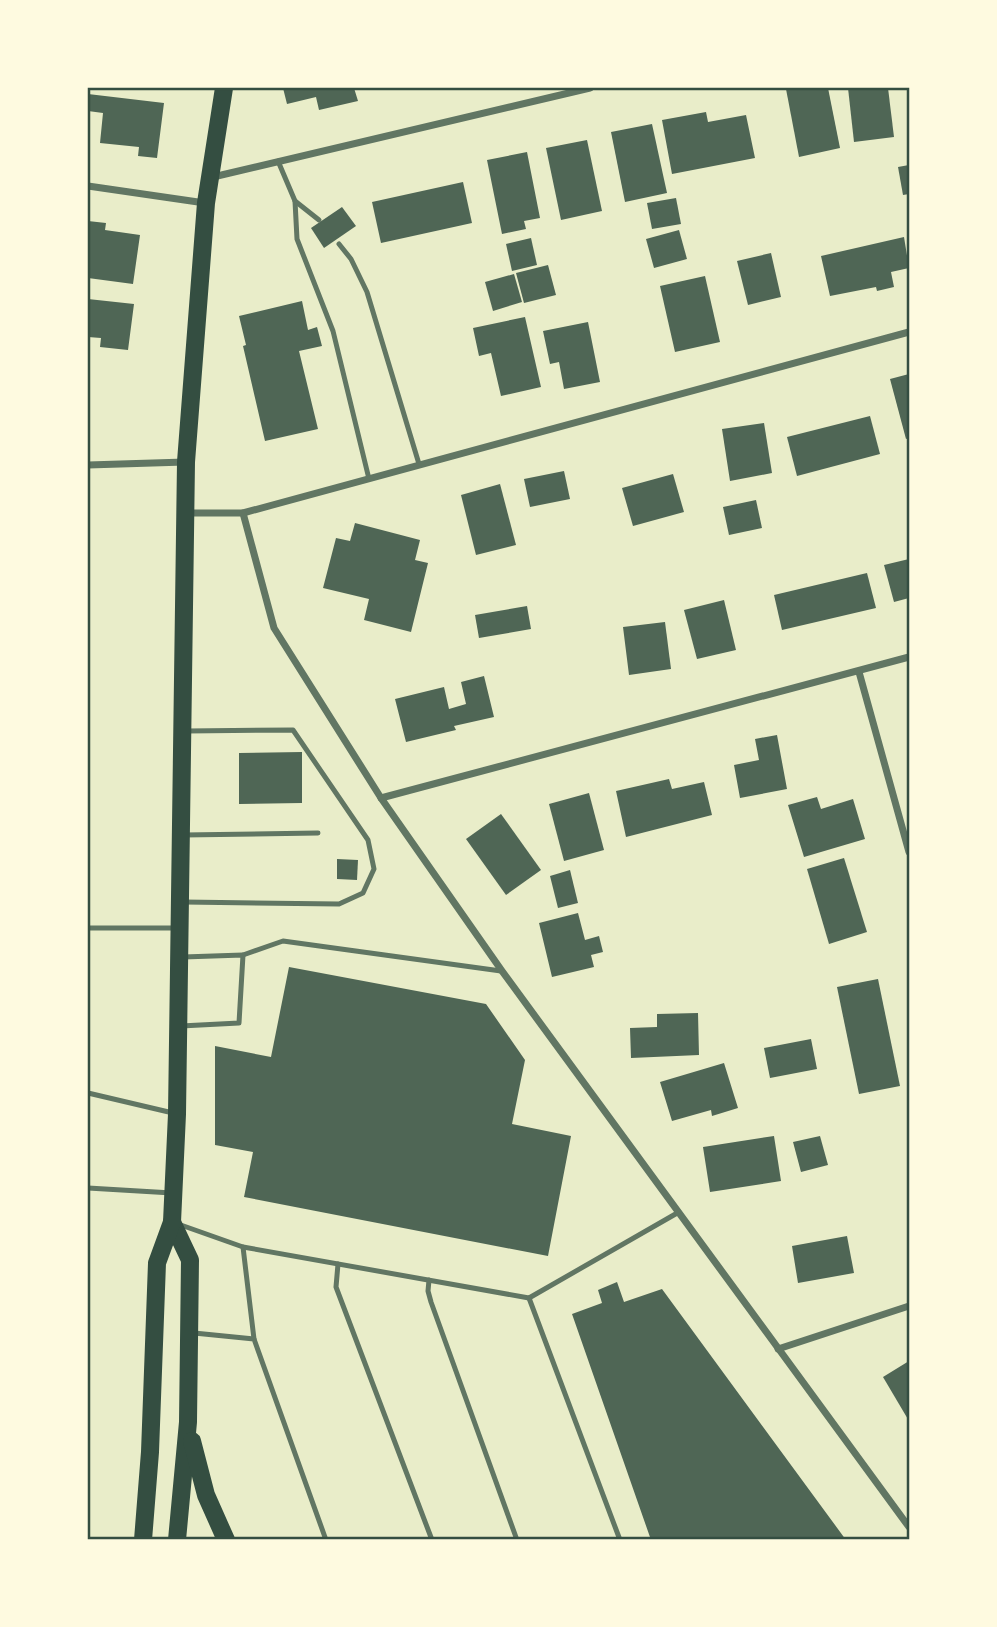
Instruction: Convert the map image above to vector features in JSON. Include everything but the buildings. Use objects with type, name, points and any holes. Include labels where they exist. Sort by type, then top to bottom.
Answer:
[{"type":"main road","points":[[143,1539],[150,1452],[157,1263],[172,1222],[177,1114],[183,835],[186,462],[206,204],[224,88]]},
{"type":"main road","points":[[172,1222],[190,1260],[188,1422],[177,1539]]},
{"type":"main road","points":[[188,1422],[205,1494],[226,1539]]},
{"type":"street","points":[[210,178],[590,88]]},
{"type":"street","points":[[88,186],[206,204]]},
{"type":"street","points":[[186,513],[243,513],[909,332]]},
{"type":"street","points":[[88,465],[186,462]]},
{"type":"street","points":[[243,513],[274,628],[381,798],[502,971],[909,1527]]},
{"type":"street","points":[[381,798],[909,657]]},
{"type":"street","points":[[859,672],[909,852]]},
{"type":"street","points":[[778,1349],[909,1306]]},
{"type":"lane","points":[[278,161],[295,201],[297,239],[333,331],[369,479]]},
{"type":"lane","points":[[295,201],[319,220]]},
{"type":"lane","points":[[340,244],[351,258],[367,292],[419,464]]},
{"type":"lane","points":[[181,902],[339,904],[363,893],[374,869],[368,840],[293,730],[184,731]]},
{"type":"lane","points":[[183,835],[318,834]]},
{"type":"lane","points":[[88,928],[181,928]]},
{"type":"lane","points":[[180,957],[243,955],[283,941],[502,971]]},
{"type":"lane","points":[[179,1026],[239,1023],[243,955]]},
{"type":"lane","points":[[88,1093],[177,1114]]},
{"type":"lane","points":[[88,1188],[173,1193]]},
{"type":"lane","points":[[172,1222],[243,1247],[530,1298],[680,1212]]},
{"type":"lane","points":[[243,1247],[254,1339],[326,1539]]},
{"type":"lane","points":[[338,1264],[335,1287],[432,1539]]},
{"type":"lane","points":[[429,1280],[431,1302],[517,1539]]},
{"type":"lane","points":[[530,1298],[620,1539]]},
{"type":"lane","points":[[190,1332],[254,1339]]}]
